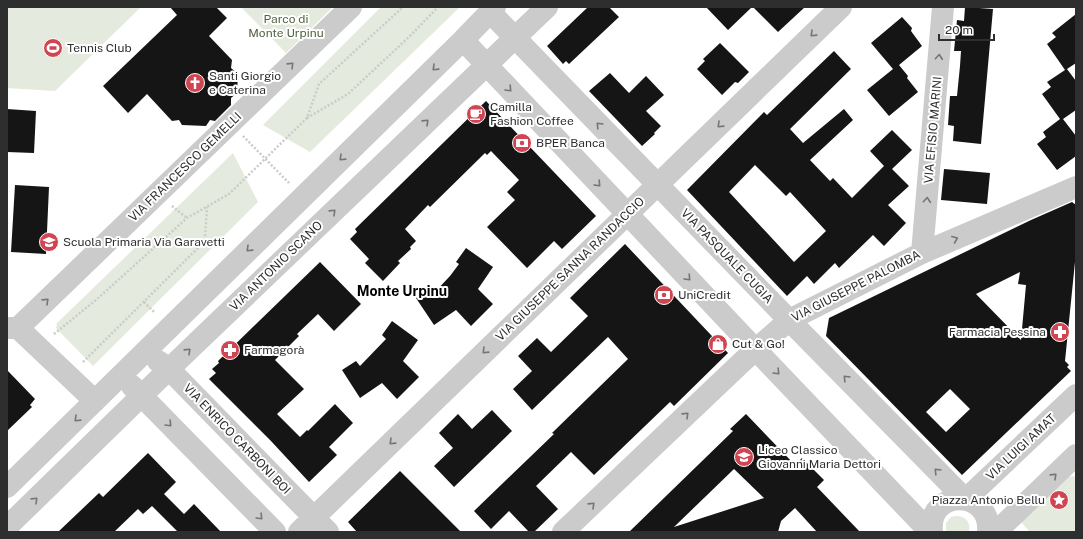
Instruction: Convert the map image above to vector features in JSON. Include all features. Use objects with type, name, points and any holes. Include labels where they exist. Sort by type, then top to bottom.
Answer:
[{"type":"street","name":"VIA FRANCESCO GEMELLI","points":[[13,328],[351,7]]},
{"type":"street","name":"VIA ANTONIO SCANO","points":[[7,527],[169,369],[546,7]]},
{"type":"street","name":"VIA GIUSEPPE SANNA RANDACCIO","points":[[313,527],[627,214],[841,7]]},
{"type":"street","name":"VIA EFISIO MARINI","points":[[922,253],[944,7]]},
{"type":"street","points":[[7,487],[463,40],[498,9],[513,22],[514,38]]},
{"type":"street","name":"VIA PASQUALE CUGIA","points":[[514,38],[965,499]]},
{"type":"street","points":[[463,40],[755,349],[931,532]]},
{"type":"street","name":"VIA GIUSEPPE PALOMBA","points":[[563,532],[755,349],[789,320],[922,253],[1076,187]]},
{"type":"street","points":[[13,328],[95,401]]},
{"type":"street","name":"VIA ENRICO CARBONI BOI","points":[[134,362],[149,356],[159,361],[169,369],[313,527]]},
{"type":"street","points":[[134,362],[128,376],[131,385],[275,532]]},
{"type":"street","name":"VIA LUIGI AMAT","points":[[965,499],[1076,395]]},
{"type":"street","points":[[996,532],[1076,455]]},
{"type":"street","points":[[931,532],[934,516],[939,507],[952,500],[965,499],[975,503],[985,512],[989,524],[988,532]]},
{"type":"path","points":[[307,118],[319,84],[403,7]]},
{"type":"path","points":[[54,334],[96,300],[187,218],[229,194],[307,118],[348,94],[409,37],[438,7]]},
{"type":"path","points":[[242,135],[289,183]]},
{"type":"path","points":[[170,205],[187,218]]},
{"type":"path","points":[[83,362],[200,246],[205,238],[207,207]]},
{"type":"path","points":[[144,302],[155,313]]},
{"type":"green space","name":"Tennis Club","points":[[7,7],[141,7],[55,91],[7,88]]},
{"type":"green space","name":"Parco di Monte Urpinu","points":[[241,7],[333,7],[286,53]]},
{"type":"green space","points":[[381,7],[460,7],[310,152],[263,125]]},
{"type":"green space","points":[[233,153],[258,202],[93,366],[56,328],[57,323]]},
{"type":"green space","name":"Piazza Antonio Bellu","points":[[1072,476],[1076,477],[1076,532],[1030,532],[1021,522],[1065,478]]},
{"type":"green space","points":[[951,517],[962,517],[968,522],[969,532],[946,532],[946,523]]},
{"type":"building","name":"Santi Giorgio e Caterina","points":[[170,7],[216,7],[227,18],[209,36],[232,60],[231,68],[238,74],[237,93],[231,98],[231,105],[215,121],[210,120],[206,126],[182,125],[179,120],[172,121],[147,94],[128,113],[103,86],[177,15]]},
{"type":"building","points":[[588,7],[609,7],[619,17],[569,64],[566,61],[563,64],[547,46]]},
{"type":"building","points":[[706,7],[752,7],[728,30]]},
{"type":"building","points":[[753,7],[805,7],[778,32]]},
{"type":"building","points":[[965,7],[993,9],[981,144],[953,141],[954,126],[948,125],[950,96],[957,96],[960,66],[961,51],[954,51],[957,20],[964,21]]},
{"type":"building","points":[[1076,14],[1076,63],[1067,69],[1076,81],[1076,110],[1063,119],[1076,136],[1076,156],[1057,170],[1037,144],[1046,137],[1043,132],[1060,119],[1042,94],[1051,87],[1047,82],[1065,70],[1047,44],[1056,37],[1052,33]]},
{"type":"building","points":[[902,17],[912,28],[911,31],[922,46],[899,65],[918,92],[889,116],[867,90],[893,69],[871,43]]},
{"type":"building","points":[[720,43],[749,72],[738,83],[735,82],[722,95],[697,69],[705,61],[703,59]]},
{"type":"building","points":[[834,51],[851,69],[790,129],[803,143],[844,109],[853,120],[810,160],[830,181],[833,178],[852,198],[884,166],[870,151],[892,130],[912,150],[892,169],[909,186],[888,205],[906,223],[884,246],[873,235],[839,268],[835,263],[814,284],[807,276],[787,296],[687,190],[764,112],[767,115]],"holes":[[[755,165],[786,196],[790,192],[826,231],[794,262],[729,192]]]},
{"type":"building","points":[[610,73],[629,93],[646,76],[664,95],[646,111],[661,126],[642,146],[589,91]]},
{"type":"building","points":[[486,101],[596,216],[562,249],[554,241],[527,268],[487,227],[515,200],[507,192],[519,180],[491,151],[487,155],[485,153],[430,207],[428,205],[405,229],[416,241],[410,247],[411,249],[398,261],[400,263],[383,281],[365,263],[369,259],[350,239],[357,232],[355,229]]},
{"type":"building","points":[[7,109],[36,111],[34,153],[7,152]]},
{"type":"building","points":[[944,169],[990,173],[987,204],[941,200]]},
{"type":"building","points":[[15,185],[49,187],[46,254],[11,252]]},
{"type":"building","points":[[1072,202],[1076,205],[1076,252],[1065,361],[1069,365],[1067,367],[1071,371],[962,475],[826,336],[829,318],[1031,220]],"holes":[[[1020,272],[1018,284],[1026,285],[1021,340],[976,294]],[[950,389],[970,409],[946,432],[926,412]]]},
{"type":"building","points":[[625,244],[728,353],[674,406],[670,402],[594,475],[571,452],[536,486],[558,509],[534,532],[529,532],[509,511],[491,529],[474,511],[554,434],[552,433],[628,359],[608,337],[532,410],[513,389],[532,371],[518,356],[537,338],[551,352],[588,316],[570,298]]},
{"type":"building","points":[[466,248],[493,267],[478,289],[493,304],[471,326],[456,310],[434,325],[416,298],[430,288],[434,293],[459,264],[456,262]]},
{"type":"building","points":[[320,262],[361,304],[334,331],[318,314],[297,334],[299,336],[275,360],[304,389],[277,414],[300,437],[335,404],[353,423],[329,447],[337,455],[309,482],[271,441],[209,379],[216,373],[212,369],[219,363],[218,361]]},
{"type":"building","points":[[392,321],[418,340],[403,361],[419,377],[397,399],[382,383],[360,398],[342,370],[356,361],[360,366],[386,339],[382,335]]},
{"type":"building","points":[[7,370],[35,399],[30,405],[32,407],[7,431]]},
{"type":"building","points":[[492,410],[512,431],[454,487],[434,466],[453,448],[439,433],[458,414],[472,429]]},
{"type":"building","points":[[746,414],[795,465],[802,458],[824,480],[817,487],[860,532],[817,532],[795,508],[781,521],[778,532],[629,532],[733,431],[730,429]],"holes":[[[734,469],[764,498],[674,527]]]},
{"type":"building","points":[[148,453],[176,482],[164,494],[184,514],[194,504],[221,532],[178,532],[152,506],[143,514],[138,509],[114,532],[58,532],[99,493],[103,497]]},
{"type":"building","points":[[400,471],[461,532],[357,532],[348,522]]},
{"type":"place","name":"Tennis Club","points":[[53,48]]},
{"type":"place","name":"Santi Giorgio e Caterina","points":[[195,83]]},
{"type":"place","name":"Camilla Fashion Coffee","points":[[476,114]]},
{"type":"place","name":"BPER Banca","points":[[522,143]]},
{"type":"place","name":"Scuola Primaria Via Garavetti","points":[[49,242]]},
{"type":"place","name":"UniCredit","points":[[664,295]]},
{"type":"place","name":"Farmacia Pessina","points":[[1060,332]]},
{"type":"place","name":"Cut & Go!","points":[[718,344]]},
{"type":"place","name":"Farmagorà","points":[[230,350]]},
{"type":"place","name":"Liceo Classico Giovanni Maria Dettori","points":[[744,457]]},
{"type":"place","name":"Piazza Antonio Bellu","points":[[1059,500]]},
{"type":"district","name":"Monte Urpinu","points":[[402,291]]}]
